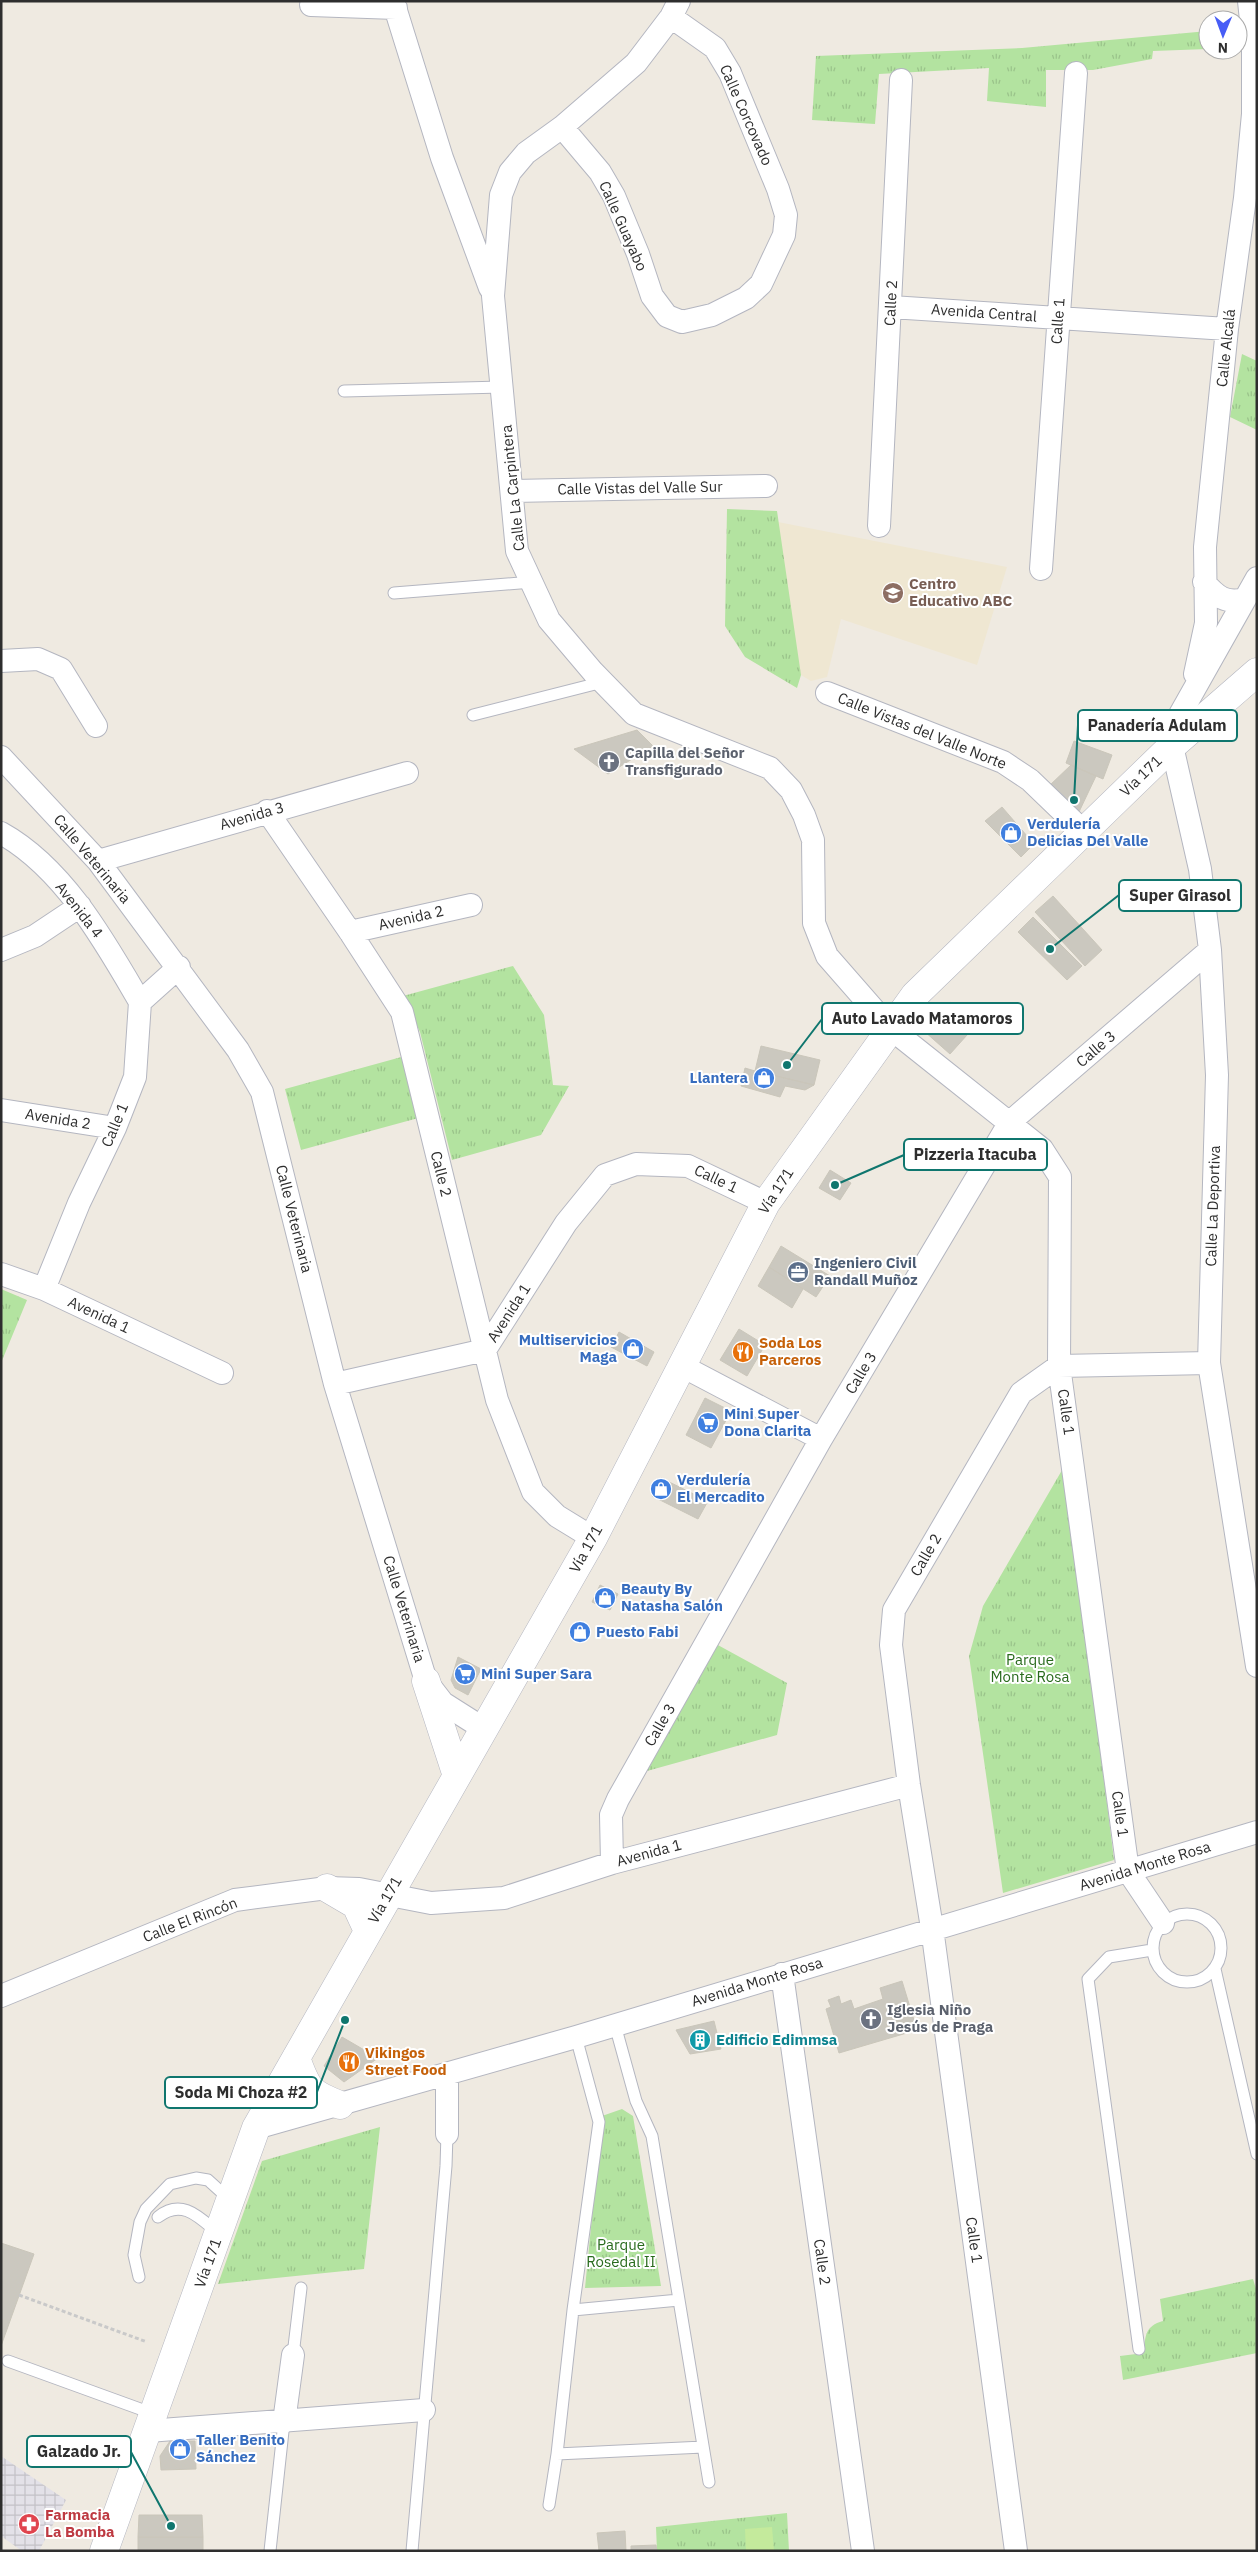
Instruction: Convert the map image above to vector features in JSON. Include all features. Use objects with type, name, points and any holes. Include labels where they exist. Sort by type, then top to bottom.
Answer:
[{"type":"main road","name":"Vía 171","points":[[104,2551],[256,2128],[593,1538],[766,1203],[915,995],[1172,746],[1257,672]]},
{"type":"main road","points":[[426,1681],[457,1776]]},
{"type":"main road","points":[[328,1888],[356,1905],[368,1931]]},
{"type":"main road","points":[[296,2058],[305,2083],[316,2096],[340,2105]]},
{"type":"street","name":"Calle Alcalá","points":[[1191,694],[1206,622],[1205,547],[1227,329],[1245,198],[1253,114],[1253,40],[1249,1]]},
{"type":"street","points":[[311,5],[394,5],[442,158],[493,296]]},
{"type":"street","name":"Calle La Carpintera","points":[[675,9],[636,63],[562,127],[526,153],[510,172],[501,195],[493,296],[513,491],[517,551],[549,620],[603,682],[634,714],[770,768],[791,790],[804,815],[813,840],[814,923],[827,956],[890,1028]]},
{"type":"street","name":"Calle Corcovado","points":[[675,9],[715,48],[730,73],[778,188],[786,215],[784,235],[761,284],[746,298],[712,315],[682,322]]},
{"type":"street","name":"Calle 1","points":[[1040,569],[1076,73]]},
{"type":"street","name":"Calle 2","points":[[879,526],[902,80]]},
{"type":"street","name":"Calle Guayabo","points":[[562,127],[600,172],[614,196],[638,254],[652,296],[666,316],[682,322]]},
{"type":"street","name":"Avenida Central","points":[[891,307],[1227,329]]},
{"type":"street","name":"Calle Vistas del Valle Sur","points":[[513,491],[766,486]]},
{"type":"street","points":[[1172,746],[1178,718],[1257,578]]},
{"type":"street","points":[[1204,582],[1225,601],[1235,602],[1245,599]]},
{"type":"street","points":[[3,659],[38,659],[61,669],[96,726]]},
{"type":"street","name":"Calle Vistas del Valle Norte","points":[[828,693],[1003,762],[1030,780],[1083,831]]},
{"type":"street","name":"Calle La Deportiva","points":[[1172,746],[1200,869],[1210,950],[1217,1075],[1209,1364],[1253,1614],[1257,1666]]},
{"type":"street","name":"Calle Veterinaria","points":[[1,757],[98,861],[179,967],[238,1050],[262,1092],[335,1384],[426,1681],[443,1703],[484,1729]]},
{"type":"street","name":"Avenida 3","points":[[98,861],[407,773]]},
{"type":"street","name":"Calle 2","points":[[267,812],[350,932],[402,1012],[497,1400],[533,1492],[558,1516],[593,1538]]},
{"type":"street","name":"Avenida 4","points":[[1,833],[22,844],[80,906],[103,939],[140,1002]]},
{"type":"street","name":"Avenida 2","points":[[350,932],[471,905]]},
{"type":"street","points":[[1,950],[35,936],[80,906]]},
{"type":"street","name":"Calle 3","points":[[612,1863],[611,1815],[618,1798],[822,1439],[1010,1122],[1210,950]]},
{"type":"street","points":[[140,1002],[179,967]]},
{"type":"street","name":"Calle 1","points":[[44,1289],[79,1203],[115,1128],[134,1077],[140,1002]]},
{"type":"street","name":"Calle 1","points":[[890,1028],[1042,1149],[1060,1177],[1060,1366],[1128,1871]]},
{"type":"street","name":"Avenida 2","points":[[1,1110],[115,1128]]},
{"type":"street","name":"Calle 1","points":[[605,1175],[636,1164],[688,1166],[766,1203]]},
{"type":"street","name":"Avenida 1","points":[[335,1384],[485,1350],[566,1224],[605,1175]]},
{"type":"street","name":"Avenida 1","points":[[1,1274],[44,1289],[222,1372]]},
{"type":"street","points":[[1060,1366],[1209,1364]]},
{"type":"street","points":[[682,1366],[822,1439]]},
{"type":"street","name":"Calle 2","points":[[932,1928],[909,1785],[891,1645],[894,1610],[1021,1393],[1060,1366]]},
{"type":"street","name":"Avenida 1","points":[[388,1894],[431,1903],[504,1898],[612,1863],[909,1785]]},
{"type":"street","name":"Avenida Monte Rosa","points":[[256,2128],[576,2037],[932,1928],[1257,1832]]},
{"type":"street","points":[[1128,1871],[1163,1922]]},
{"type":"street","name":"Calle El Rincón","points":[[1,1996],[235,1900],[328,1888],[388,1894]]},
{"type":"street","name":"Calle 1","points":[[932,1928],[1016,2551]]},
{"type":"street","name":"Calle 2","points":[[782,1974],[863,2551]]},
{"type":"street","points":[[447,2074],[447,2134]]},
{"type":"street","points":[[284,2422],[293,2355]]},
{"type":"street","points":[[151,2423],[284,2422],[424,2410]]},
{"type":"lane","points":[[344,391],[502,387]]},
{"type":"lane","points":[[394,593],[532,582]]},
{"type":"lane","points":[[473,715],[603,682]]},
{"type":"lane","points":[[1178,1915],[1194,1915],[1214,1926],[1220,1937],[1222,1949],[1215,1969],[1206,1978],[1195,1982],[1177,1981],[1162,1972],[1154,1962],[1152,1950],[1156,1932],[1163,1922],[1178,1915]]},
{"type":"lane","points":[[1139,2349],[1088,1979],[1109,1957],[1152,1950]]},
{"type":"lane","points":[[1215,1969],[1257,2154]]},
{"type":"lane","points":[[615,2025],[636,2101],[652,2136],[709,2482]]},
{"type":"lane","points":[[548,2505],[558,2454],[574,2310],[599,2122],[576,2037]]},
{"type":"lane","points":[[412,2551],[446,2166],[447,2134]]},
{"type":"lane","points":[[139,2277],[134,2255],[140,2222],[146,2209],[170,2184],[196,2178],[208,2180],[231,2200]]},
{"type":"lane","points":[[158,2217],[168,2210],[182,2209],[194,2214],[219,2233]]},
{"type":"lane","points":[[293,2355],[301,2288]]},
{"type":"lane","points":[[574,2310],[679,2300]]},
{"type":"lane","points":[[8,2361],[151,2423]]},
{"type":"lane","points":[[270,2551],[284,2422]]},
{"type":"lane","points":[[558,2454],[703,2447]]},
{"type":"path","points":[[19,2295],[146,2342]]},
{"type":"shaded area","name":"Centro Educativo ABC","points":[[778,522],[1007,567],[977,665],[841,619],[827,677],[811,681],[801,675],[795,663]]},
{"type":"shaded area","points":[[1,2456],[66,2500],[39,2551],[22,2551],[1,2536]]},
{"type":"green space","points":[[1198,32],[1198,49],[1153,51],[1152,59],[1093,70],[1046,70],[1046,107],[987,101],[989,68],[879,74],[875,124],[812,120],[816,56],[1022,48]]},
{"type":"green space","points":[[1242,354],[1257,361],[1257,430],[1230,417]]},
{"type":"green space","points":[[727,509],[777,511],[801,675],[797,688],[745,657],[725,626]]},
{"type":"green space","points":[[513,966],[544,1015],[553,1085],[569,1086],[541,1135],[452,1160],[420,1032],[403,996]]},
{"type":"green space","points":[[405,1056],[422,1117],[301,1150],[285,1089]]},
{"type":"green space","points":[[1,1289],[27,1300],[1,1363]]},
{"type":"green space","name":"Parque Monte Rosa","points":[[1065,1465],[1114,1860],[1003,1893],[969,1656],[983,1606]]},
{"type":"green space","points":[[716,1644],[787,1683],[777,1735],[647,1771]]},
{"type":"green space","name":"Parque Rosedal II","points":[[622,2109],[633,2116],[661,2286],[585,2288],[602,2116]]},
{"type":"green space","points":[[380,2127],[364,2269],[218,2284],[262,2161]]},
{"type":"green space","points":[[1253,2279],[1257,2292],[1257,2353],[1123,2380],[1120,2356],[1144,2353],[1147,2332],[1157,2323],[1163,2321],[1160,2299]]},
{"type":"green space","points":[[787,2513],[789,2551],[657,2551],[656,2527]]},
{"type":"green space","points":[[772,2527],[774,2551],[746,2551],[745,2529]]},
{"type":"building","name":"Capilla del Señor Transfigurado","points":[[637,730],[653,746],[608,774],[574,749]]},
{"type":"building","points":[[1074,741],[1112,755],[1103,779],[1066,763]]},
{"type":"building","points":[[1071,765],[1096,776],[1078,814],[1049,786]]},
{"type":"building","name":"Verdulería Delicias Del Valle","points":[[1002,807],[1034,844],[1021,857],[985,821]]},
{"type":"building","points":[[1053,896],[1102,950],[1085,966],[1035,912]]},
{"type":"building","points":[[1033,917],[1082,966],[1067,980],[1018,932]]},
{"type":"building","points":[[950,1002],[976,1025],[950,1054],[924,1031]]},
{"type":"building","points":[[761,1046],[820,1060],[814,1085],[755,1071]]},
{"type":"building","name":"Llantera","points":[[745,1068],[814,1085],[805,1090],[785,1086],[780,1097],[741,1086]]},
{"type":"building","points":[[830,1170],[851,1183],[840,1200],[819,1188]]},
{"type":"building","points":[[781,1246],[830,1276],[816,1297],[769,1267]]},
{"type":"building","points":[[769,1267],[803,1289],[792,1308],[758,1286]]},
{"type":"building","name":"Soda Los Parceros","points":[[739,1329],[765,1345],[747,1376],[720,1360]]},
{"type":"building","name":"Multiservicios Maga","points":[[619,1332],[654,1352],[647,1366],[611,1347]]},
{"type":"building","name":"Mini Super Dona Clarita","points":[[705,1398],[731,1411],[711,1448],[686,1435]]},
{"type":"building","points":[[661,1478],[708,1501],[698,1519],[652,1496]]},
{"type":"building","name":"Beauty By Natasha Salón","points":[[600,1585],[618,1594],[610,1610],[592,1602]]},
{"type":"building","name":"Mini Super Sara","points":[[458,1657],[481,1669],[468,1695],[455,1688],[451,1680]]},
{"type":"building","name":"Iglesia Niño Jesús de Praga","points":[[902,1981],[917,2030],[839,2053],[826,2009],[831,2007],[828,2000],[839,1996],[841,2004],[851,2000],[854,2009],[883,1999],[880,1988]]},
{"type":"building","name":"Edificio Edimmsa","points":[[714,2021],[721,2049],[690,2054],[676,2030]]},
{"type":"building","name":"Vikingos Street Food","points":[[342,2037],[378,2058],[344,2082],[324,2066]]},
{"type":"building","points":[[1,2243],[34,2254],[1,2346]]},
{"type":"building","name":"Taller Benito Sánchez","points":[[170,2441],[195,2441],[196,2469],[161,2470],[160,2456]]},
{"type":"building","points":[[139,2515],[202,2515],[203,2537],[138,2537]]},
{"type":"building","points":[[625,2531],[626,2551],[599,2551],[597,2533]]},
{"type":"building","points":[[138,2537],[203,2537],[203,2551],[138,2551]]},
{"type":"building","points":[[656,2545],[657,2551],[631,2551],[631,2546]]},
{"type":"place","name":"Centro Educativo ABC","points":[[893,593]]},
{"type":"place","name":"Capilla del Señor Transfigurado","points":[[609,762]]},
{"type":"place","name":"Panadería Adulam","points":[[1074,800]]},
{"type":"place","name":"Verdulería Delicias Del Valle","points":[[1011,833]]},
{"type":"place","name":"Super Girasol","points":[[1050,949]]},
{"type":"place","name":"Auto Lavado Matamoros","points":[[787,1065]]},
{"type":"place","name":"Llantera","points":[[764,1078]]},
{"type":"place","name":"Pizzeria Itacuba","points":[[835,1185]]},
{"type":"place","name":"Ingeniero Civil Randall Muñoz","points":[[798,1272]]},
{"type":"place","name":"Multiservicios Maga","points":[[633,1349]]},
{"type":"place","name":"Soda Los Parceros","points":[[743,1352]]},
{"type":"place","name":"Mini Super Dona Clarita","points":[[708,1423]]},
{"type":"place","name":"Verdulería El Mercadito","points":[[661,1489]]},
{"type":"place","name":"Beauty By Natasha Salón","points":[[605,1598]]},
{"type":"place","name":"Puesto Fabi","points":[[580,1632]]},
{"type":"place","name":"Mini Super Sara","points":[[465,1674]]},
{"type":"place","name":"Iglesia Niño Jesús de Praga","points":[[871,2019]]},
{"type":"place","name":"Soda Mi Choza #2","points":[[345,2020]]},
{"type":"place","name":"Edificio Edimmsa","points":[[700,2040]]},
{"type":"place","name":"Vikingos Street Food","points":[[349,2062]]},
{"type":"place","name":"Taller Benito Sánchez","points":[[180,2449]]},
{"type":"place","name":"Farmacia La Bomba","points":[[29,2524]]},
{"type":"place","name":"Galzado Jr.","points":[[171,2526]]}]
